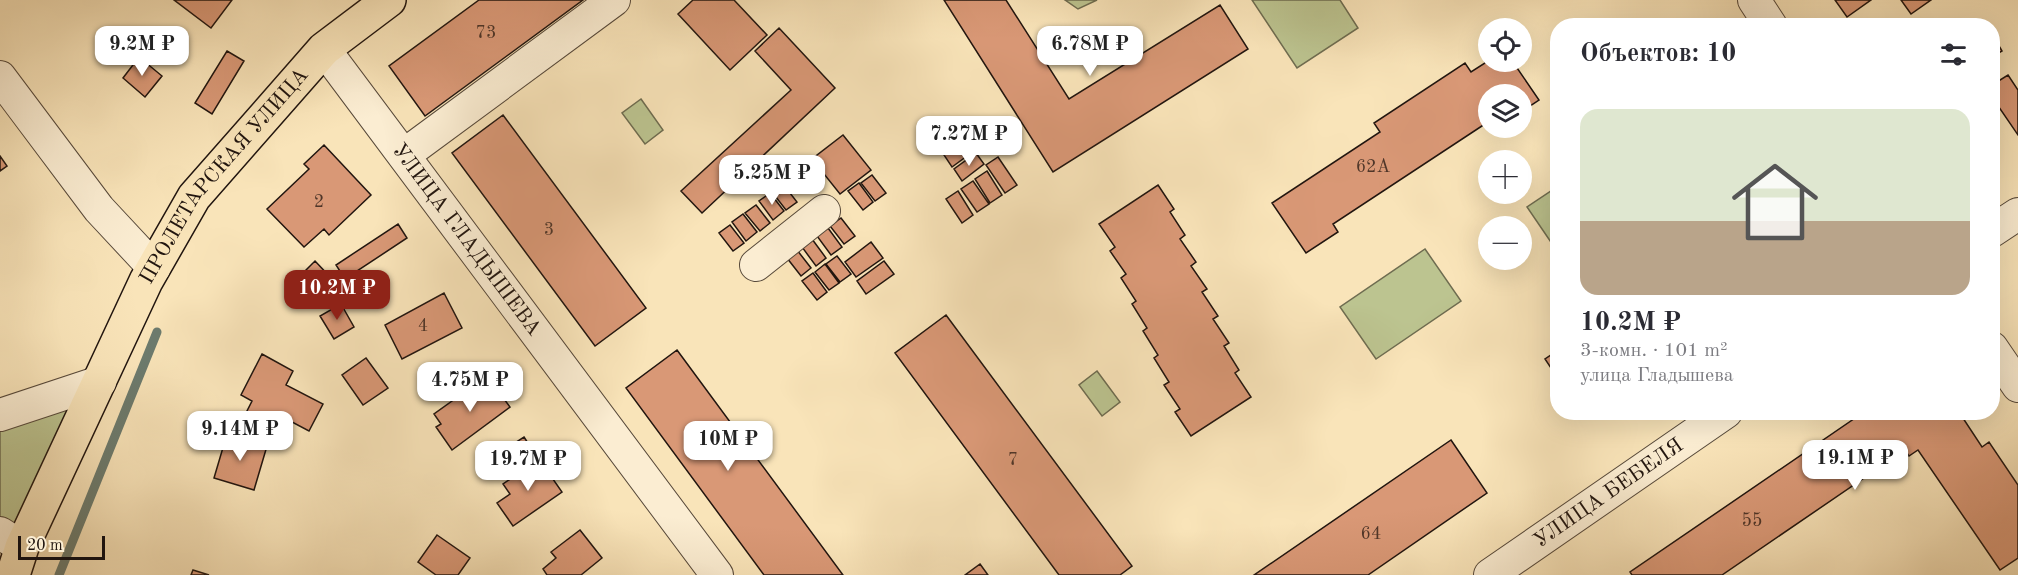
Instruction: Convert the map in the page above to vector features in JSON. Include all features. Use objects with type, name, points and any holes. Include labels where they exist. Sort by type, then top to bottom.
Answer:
[{"type":"main road","name":"ПРОЛЕТАРСКАЯ УЛИЦА","points":[[12,552],[100,382],[146,281],[194,197],[324,49],[389,0]]},
{"type":"street","points":[[404,155],[614,0]]},
{"type":"street","points":[[1754,0],[1766,18]]},
{"type":"street","name":"УЛИЦА ГЛАДЫШЕВА","points":[[324,49],[717,575]]},
{"type":"street","points":[[0,77],[99,208],[154,268]]},
{"type":"street","points":[[756,265],[824,212]]},
{"type":"street","points":[[2000,226],[2018,214]]},
{"type":"street","points":[[2000,360],[2018,386]]},
{"type":"street","points":[[0,416],[100,382]]},
{"type":"street","name":"УЛИЦА БЕБЕЛЯ","points":[[1490,575],[1714,420]]},
{"type":"green space","points":[[1065,0],[1097,0],[1078,9]]},
{"type":"green space","points":[[1252,0],[1340,0],[1358,28],[1297,68]]},
{"type":"green space","points":[[641,99],[663,130],[645,144],[622,113]]},
{"type":"green space","points":[[1550,192],[1550,241],[1527,207]]},
{"type":"green space","points":[[1425,249],[1461,301],[1376,359],[1340,307]]},
{"type":"green space","points":[[1097,371],[1120,402],[1102,416],[1079,385]]},
{"type":"green space","points":[[100,382],[22,547],[0,533],[0,415]]},
{"type":"building","points":[[174,0],[232,0],[211,28]]},
{"type":"building","points":[[479,0],[583,0],[425,116],[389,66]]},
{"type":"building","points":[[693,0],[734,0],[767,35],[730,70],[678,14]]},
{"type":"building","points":[[944,0],[1006,0],[1069,99],[1220,5],[1248,49],[1053,172]]},
{"type":"building","points":[[1835,0],[1871,0],[1847,17]]},
{"type":"building","points":[[1901,0],[1931,0],[1911,14]]},
{"type":"building","points":[[779,28],[835,88],[702,213],[681,191],[791,90],[755,51]]},
{"type":"building","points":[[227,51],[244,61],[212,114],[195,103]]},
{"type":"building","points":[[139,57],[162,76],[145,97],[123,78]]},
{"type":"building","points":[[1465,63],[1471,72],[1478,67],[1478,72],[1520,72],[1528,84],[1478,84],[1478,129],[1333,224],[1338,232],[1306,253],[1272,203],[1380,132],[1374,123]]},
{"type":"building","points":[[2008,75],[2018,90],[2018,135],[2000,109],[2000,80]]},
{"type":"building","points":[[1532,90],[1539,100],[1532,105]]},
{"type":"building","points":[[503,115],[646,308],[595,346],[452,153]]},
{"type":"building","points":[[957,125],[965,136],[942,153],[934,141]]},
{"type":"building","points":[[843,135],[871,170],[840,194],[812,159]]},
{"type":"building","points":[[966,139],[975,150],[952,167],[944,155]]},
{"type":"building","points":[[324,145],[371,195],[329,235],[324,229],[304,247],[267,209],[309,169],[304,164]]},
{"type":"building","points":[[976,153],[984,164],[962,181],[954,169]]},
{"type":"building","points":[[0,156],[7,166],[0,171]]},
{"type":"building","points":[[998,157],[1017,185],[1005,193],[986,165]]},
{"type":"building","points":[[810,166],[821,179],[806,191],[795,178]]},
{"type":"building","points":[[987,171],[1002,195],[990,203],[975,179]]},
{"type":"building","points":[[872,175],[886,193],[875,201],[861,183]]},
{"type":"building","points":[[973,181],[989,204],[977,212],[961,189]]},
{"type":"building","points":[[859,183],[873,202],[863,210],[848,191]]},
{"type":"building","points":[[783,184],[797,202],[786,210],[772,192]]},
{"type":"building","points":[[1158,185],[1174,209],[1170,212],[1185,235],[1180,239],[1196,262],[1191,266],[1207,289],[1202,292],[1218,316],[1213,319],[1229,343],[1224,346],[1239,370],[1235,373],[1251,397],[1191,436],[1175,412],[1180,409],[1164,385],[1169,382],[1154,358],[1158,355],[1143,331],[1147,328],[1132,304],[1136,301],[1121,278],[1126,274],[1110,251],[1115,247],[1099,224]]},
{"type":"building","points":[[958,191],[973,215],[962,223],[946,199]]},
{"type":"building","points":[[770,193],[784,211],[773,220],[759,201]]},
{"type":"building","points":[[756,205],[770,223],[760,231],[745,213]]},
{"type":"building","points":[[743,214],[757,232],[746,241],[732,222]]},
{"type":"building","points":[[841,218],[855,236],[844,244],[830,226]]},
{"type":"building","points":[[398,224],[407,238],[345,279],[336,265]]},
{"type":"building","points":[[730,225],[744,243],[733,251],[719,233]]},
{"type":"building","points":[[828,228],[842,247],[831,255],[817,236]]},
{"type":"building","points":[[812,239],[826,258],[816,266],[802,247]]},
{"type":"building","points":[[871,242],[883,258],[856,277],[845,262]]},
{"type":"building","points":[[797,250],[811,268],[801,276],[787,258]]},
{"type":"building","points":[[837,256],[851,274],[840,282],[826,264]]},
{"type":"building","points":[[315,261],[333,280],[320,293],[302,274]]},
{"type":"building","points":[[884,261],[894,274],[866,294],[857,281]]},
{"type":"building","points":[[825,264],[839,283],[829,290],[815,272]]},
{"type":"building","points":[[813,273],[827,292],[817,300],[802,281]]},
{"type":"building","points":[[444,293],[462,328],[402,359],[385,325]]},
{"type":"building","points":[[341,304],[354,327],[334,339],[320,316]]},
{"type":"building","points":[[946,315],[1132,566],[1120,575],[1059,575],[895,353]]},
{"type":"building","points":[[677,350],[843,575],[764,575],[626,388]]},
{"type":"building","points":[[262,354],[293,371],[286,385],[323,404],[309,431],[275,413],[270,423],[247,411],[252,401],[241,395]]},
{"type":"building","points":[[1550,356],[1550,366],[1545,359]]},
{"type":"building","points":[[366,358],[388,388],[363,405],[342,375]]},
{"type":"building","points":[[487,376],[510,407],[452,450],[436,427],[441,424],[434,414]]},
{"type":"building","points":[[1852,420],[1964,420],[1982,447],[1989,442],[2018,485],[2018,558],[2000,570],[1918,450],[1909,456],[1905,450],[1722,575],[1632,575],[1630,572]]},
{"type":"building","points":[[227,434],[267,446],[254,490],[214,478]]},
{"type":"building","points":[[524,437],[535,454],[509,470],[498,454]]},
{"type":"building","points":[[1451,440],[1487,493],[1368,575],[1254,575]]},
{"type":"building","points":[[539,459],[562,492],[513,526],[497,503],[510,494],[503,484]]},
{"type":"building","points":[[580,530],[602,558],[581,575],[547,575],[543,569],[556,558],[551,552]]},
{"type":"building","points":[[437,535],[470,558],[458,575],[436,575],[418,562]]},
{"type":"building","points":[[980,564],[988,575],[965,575]]},
{"type":"building","points":[[193,570],[209,575],[191,575]]},
{"type":"waterway","points":[[59,575],[157,332]]}]
